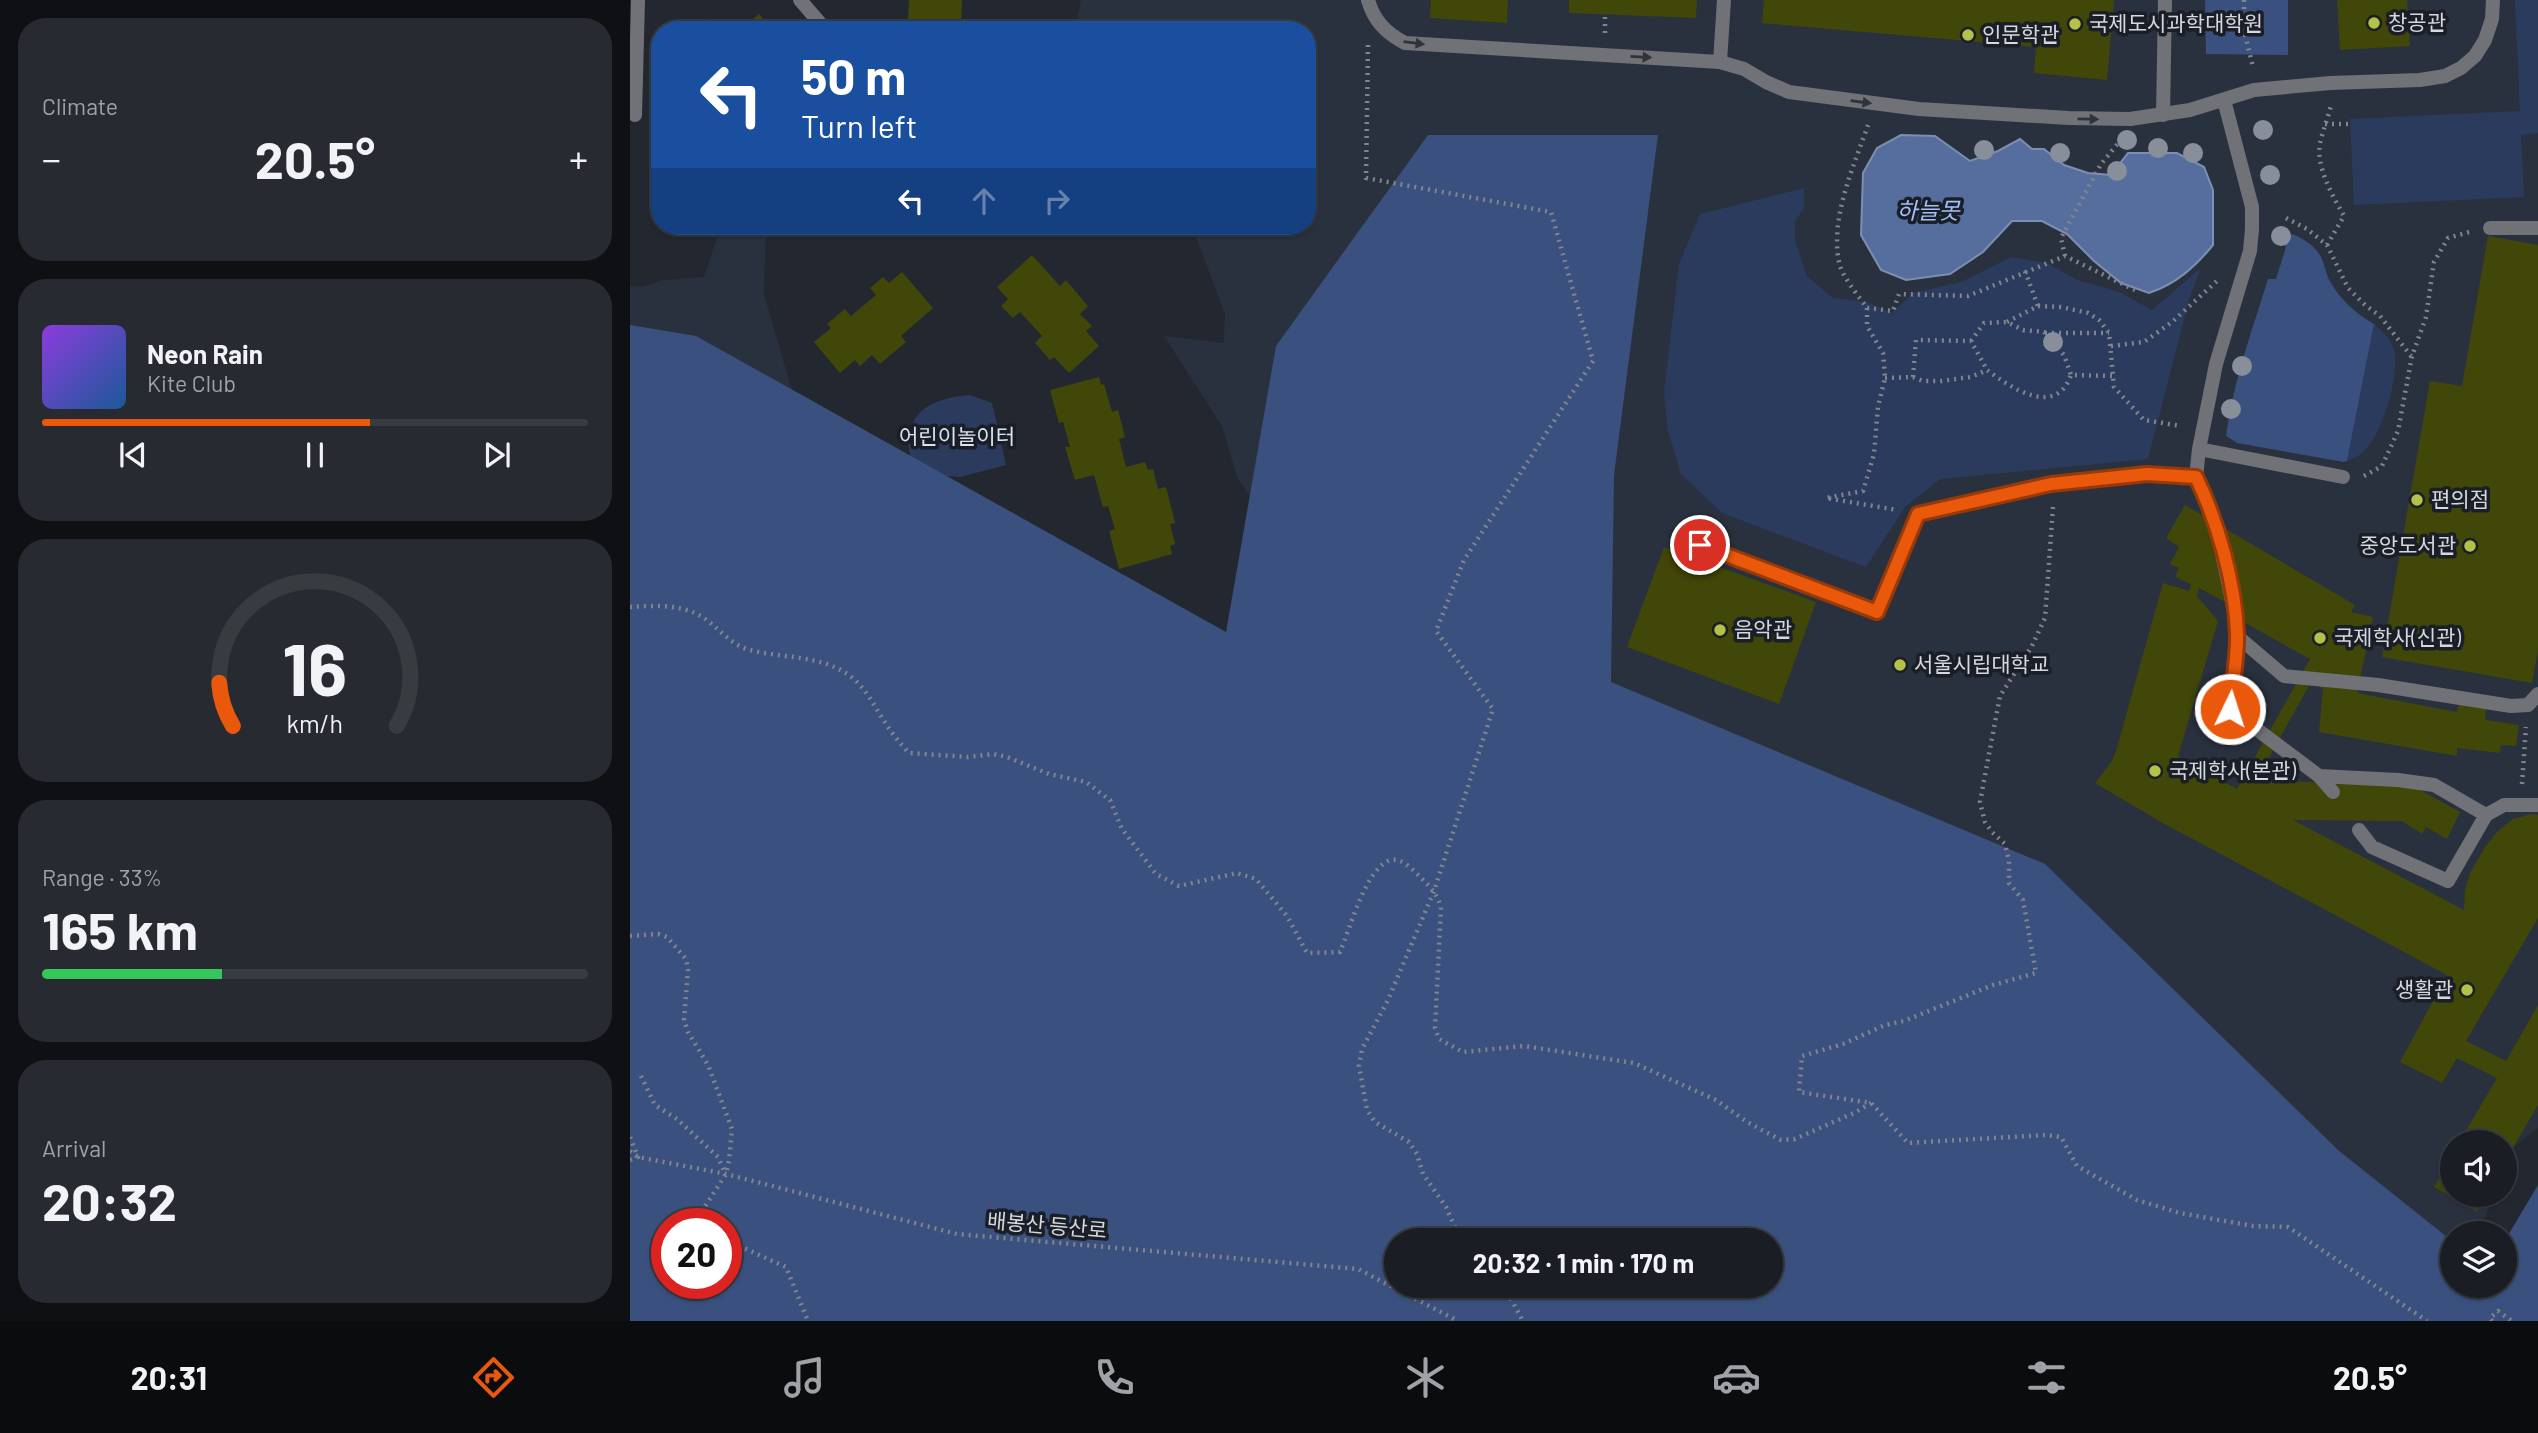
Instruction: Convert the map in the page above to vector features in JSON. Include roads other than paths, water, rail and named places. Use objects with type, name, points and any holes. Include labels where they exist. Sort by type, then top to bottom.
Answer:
[{"type":"street","points":[[635,116],[638,0]]},
{"type":"street","points":[[800,0],[818,21]]},
{"type":"street","points":[[1368,0],[1387,34],[1405,43],[1720,62],[1744,69],[1789,93],[1919,109],[2130,119],[2163,115],[2254,90],[2330,83],[2420,80],[2445,76],[2461,68],[2475,56],[2485,40],[2492,19],[2493,0]]},
{"type":"street","points":[[1720,62],[1724,0]]},
{"type":"street","points":[[2163,115],[2165,0]]},
{"type":"street","points":[[2224,100],[2252,207],[2252,229],[2250,251],[2216,363],[2196,477],[2218,534],[2228,574],[2238,636],[2230,709],[2319,776],[2333,792]]},
{"type":"street","points":[[2490,228],[2538,228]]},
{"type":"street","points":[[2199,449],[2343,477]]},
{"type":"street","points":[[1700,545],[1877,612],[1918,514],[2051,484],[2147,474],[2196,477]]},
{"type":"street","points":[[2238,636],[2284,676],[2378,685],[2511,706],[2528,705],[2538,694]]},
{"type":"street","points":[[2319,776],[2399,780],[2434,785],[2486,816]]},
{"type":"street","points":[[2359,830],[2372,847],[2448,881],[2486,816],[2504,805],[2538,805]]},
{"type":"water","name":"하늘못","points":[[1901,135],[1935,136],[1970,161],[1998,151],[2020,139],[2032,149],[2044,149],[2064,165],[2088,173],[2111,175],[2128,153],[2177,153],[2204,167],[2213,190],[2213,245],[2184,274],[2149,293],[2121,283],[2067,234],[2042,221],[2012,221],[1983,252],[1950,274],[1906,280],[1881,270],[1861,235],[1863,173],[1877,148]]},
{"type":"place","name":"창공관","points":[[2374,23]]},
{"type":"place","name":"국제도시과학대학원","points":[[2075,24]]},
{"type":"place","name":"인문학관","points":[[1968,35]]},
{"type":"place","name":"편의점","points":[[2417,500]]},
{"type":"place","name":"중앙도서관","points":[[2470,546]]},
{"type":"place","name":"음악관","points":[[1720,630]]},
{"type":"place","name":"국제학사(신관)","points":[[2320,638]]},
{"type":"place","name":"서울시립대학교","points":[[1900,665]]},
{"type":"place","name":"국제학사(본관)","points":[[2155,771]]},
{"type":"place","name":"생활관","points":[[2467,990]]},
{"type":"park label","name":"어린이놀이터","points":[[957,437]]}]
